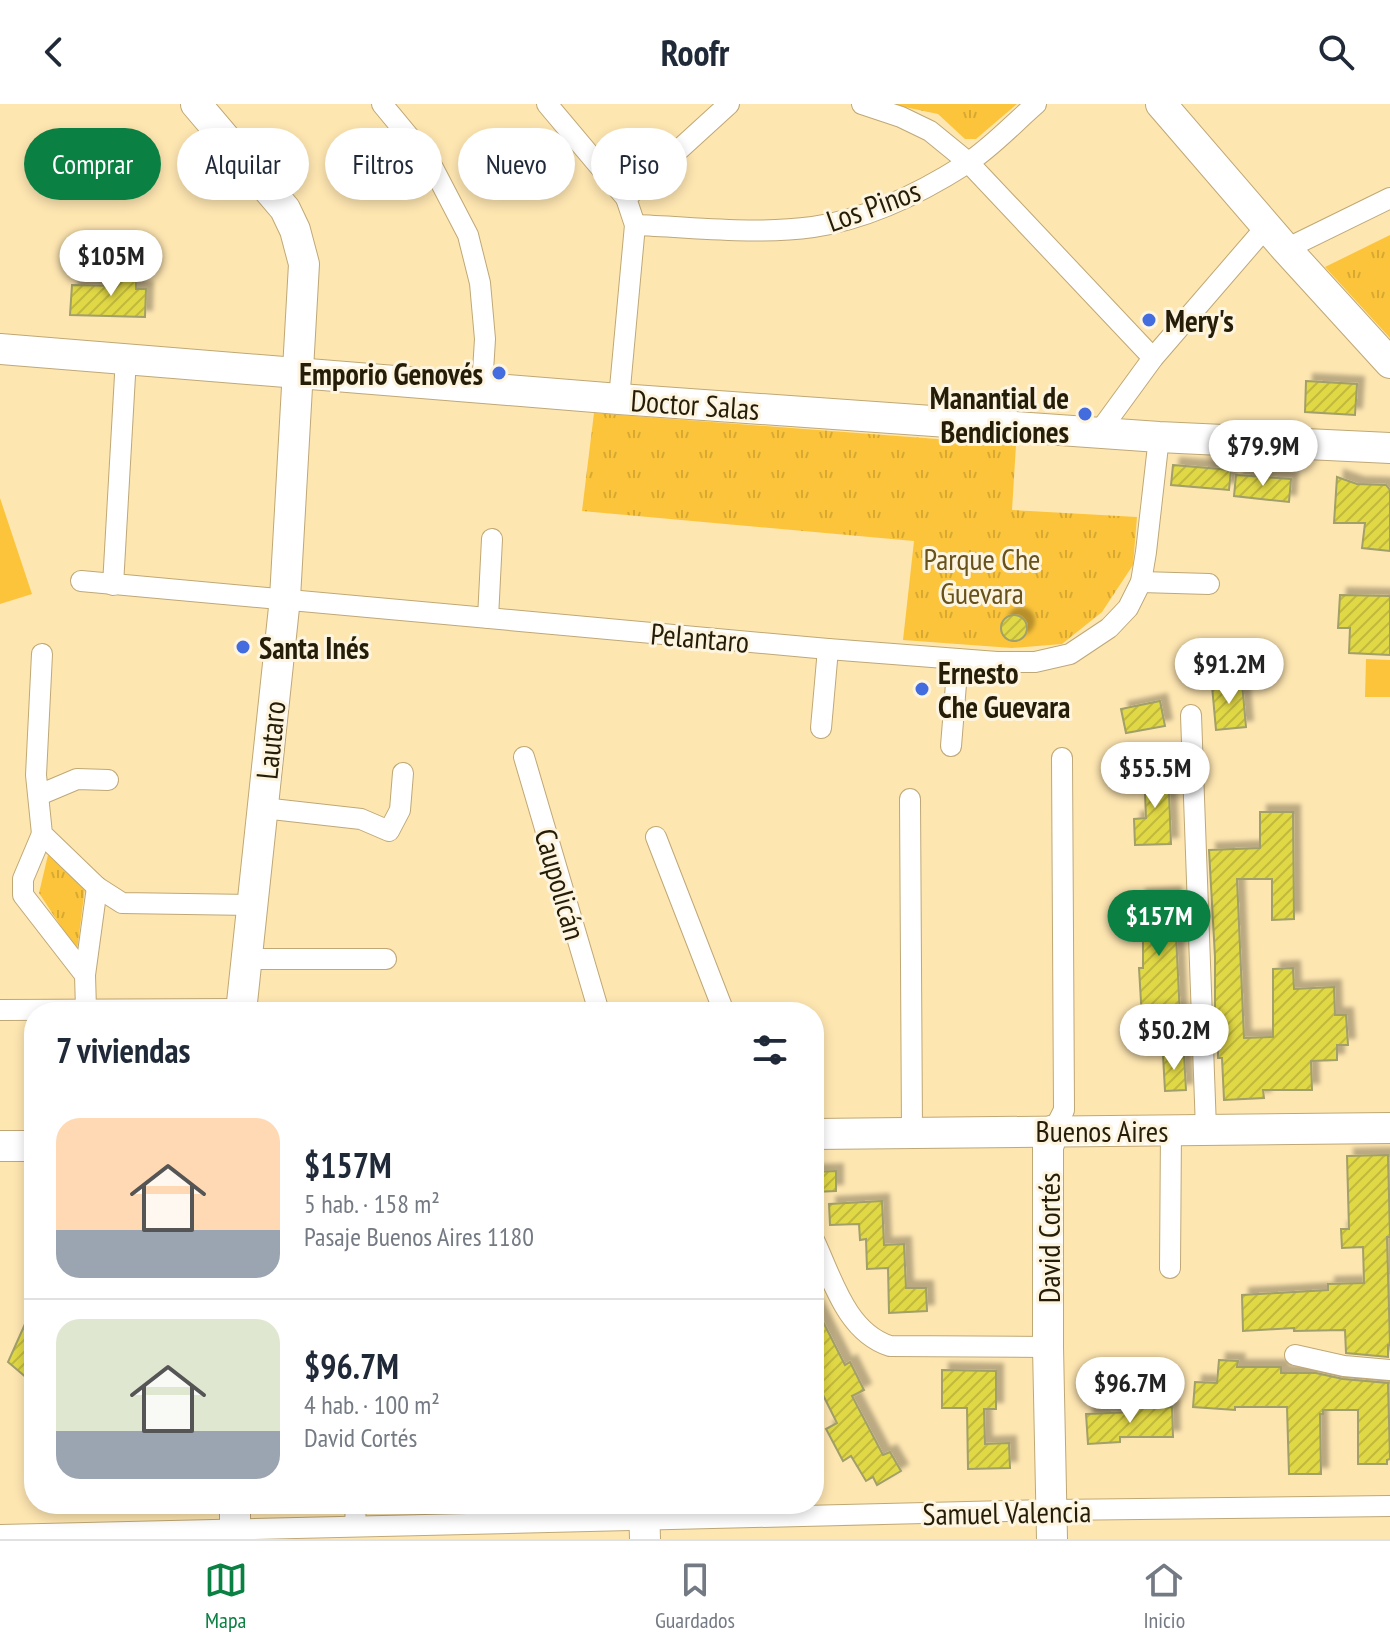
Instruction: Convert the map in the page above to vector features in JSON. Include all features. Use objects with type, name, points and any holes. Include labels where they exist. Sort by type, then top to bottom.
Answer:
[{"type":"main road","name":"Lautaro","points":[[196,104],[285,209],[295,230],[304,264],[285,598],[242,1002]]},
{"type":"main road","points":[[1161,104],[1276,238],[1390,363]]},
{"type":"main road","name":"Doctor Salas","points":[[0,349],[619,399],[1159,437],[1390,448]]},
{"type":"main road","name":"Buenos Aires","points":[[824,1134],[1390,1128]]},
{"type":"main road","name":"David Cortés","points":[[1052,1525],[1048,1147],[1054,1130]]},
{"type":"main road","points":[[0,1146],[24,1146]]},
{"type":"street","points":[[382,104],[430,162],[468,235],[480,283],[485,339],[482,387]]},
{"type":"street","points":[[547,104],[591,156]]},
{"type":"street","points":[[687,142],[729,104]]},
{"type":"street","points":[[862,104],[930,131],[968,162],[1153,358]]},
{"type":"street","name":"Los Pinos","points":[[635,225],[767,230],[812,227],[853,219],[905,199],[968,162],[1036,104]]},
{"type":"street","points":[[1099,432],[1153,358],[1276,238],[1390,198]]},
{"type":"street","points":[[619,399],[635,225],[627,200]]},
{"type":"street","points":[[113,585],[126,358]]},
{"type":"street","name":"Pelantaro","points":[[81,581],[828,649],[1035,662],[1070,654],[1109,628],[1128,608],[1141,582],[1159,437]]},
{"type":"street","points":[[488,618],[492,539]]},
{"type":"street","points":[[1141,582],[1209,584]]},
{"type":"street","points":[[821,728],[828,649]]},
{"type":"street","points":[[42,654],[36,775],[42,834],[23,879],[23,895],[85,975]]},
{"type":"street","points":[[951,746],[958,659]]},
{"type":"street","points":[[1191,715],[1206,1129]]},
{"type":"street","name":"Caupolicán","points":[[524,757],[596,1002]]},
{"type":"street","points":[[1054,1130],[1064,1110],[1062,758]]},
{"type":"street","points":[[263,808],[361,819],[389,831],[400,810],[403,773]]},
{"type":"street","points":[[39,795],[77,779],[108,780]]},
{"type":"street","points":[[910,799],[912,1131]]},
{"type":"street","points":[[42,834],[97,887],[122,903],[251,905]]},
{"type":"street","points":[[656,837],[720,1002]]},
{"type":"street","points":[[86,1002],[85,975],[97,887]]},
{"type":"street","points":[[247,959],[386,959]]},
{"type":"street","points":[[0,1010],[24,1010]]},
{"type":"street","points":[[1170,1268],[1171,1129]]},
{"type":"street","points":[[824,1261],[848,1312],[857,1325],[878,1342],[890,1346],[1048,1347]]},
{"type":"street","points":[[1295,1355],[1344,1366],[1390,1370]]},
{"type":"street","name":"Samuel Valencia","points":[[537,1514],[644,1521],[1052,1525],[1390,1506]]},
{"type":"street","points":[[355,1525],[356,1514]]},
{"type":"street","name":"Samuel Valencia","points":[[0,1535],[235,1524],[355,1525],[508,1514]]},
{"type":"green space","points":[[890,104],[1017,104],[976,139],[965,139],[938,114]]},
{"type":"green space","points":[[1390,235],[1390,338],[1325,267]]},
{"type":"green space","name":"Parque Che Guevara","points":[[594,413],[1016,445],[1012,510],[1137,517],[1133,565],[1102,612],[1062,644],[1012,648],[903,640],[914,541],[582,511]]},
{"type":"green space","points":[[0,498],[32,594],[0,604]]},
{"type":"green space","points":[[1366,659],[1390,660],[1390,697],[1365,697]]},
{"type":"green space","points":[[48,855],[85,888],[77,951],[39,893]]},
{"type":"building","points":[[118,266],[136,266],[136,289],[146,289],[145,317],[70,315],[72,285],[117,286]]},
{"type":"building","points":[[1306,381],[1357,384],[1355,415],[1305,412]]},
{"type":"building","points":[[1173,465],[1231,470],[1229,490],[1171,485]]},
{"type":"building","points":[[1236,475],[1291,479],[1289,502],[1234,496]]},
{"type":"building","points":[[1337,477],[1357,484],[1386,485],[1390,490],[1390,551],[1362,548],[1365,523],[1334,523]]},
{"type":"building","points":[[1340,595],[1390,596],[1390,655],[1349,653],[1350,628],[1338,628]]},
{"type":"building","points":[[1014,615],[1023,619],[1027,628],[1023,637],[1014,641],[1005,637],[1001,628],[1005,619]]},
{"type":"building","points":[[1242,683],[1246,727],[1216,730],[1212,686]]},
{"type":"building","points":[[1160,701],[1165,726],[1126,733],[1121,709]]},
{"type":"building","points":[[1168,767],[1171,844],[1135,845],[1134,819],[1146,818],[1144,768]]},
{"type":"building","points":[[1260,812],[1293,812],[1294,919],[1272,920],[1272,879],[1237,879],[1244,1038],[1273,1037],[1273,969],[1293,968],[1294,989],[1334,987],[1335,1015],[1346,1015],[1348,1045],[1337,1045],[1337,1060],[1311,1061],[1312,1090],[1263,1090],[1264,1098],[1224,1100],[1222,1058],[1218,1058],[1218,1022],[1215,1022],[1209,850],[1260,848]]},
{"type":"building","points":[[1174,894],[1180,1016],[1142,1019],[1139,968],[1143,968],[1143,919],[1140,919],[1139,896]]},
{"type":"building","points":[[1184,1054],[1186,1090],[1165,1091],[1163,1055]]},
{"type":"building","points":[[1388,1155],[1388,1357],[1346,1353],[1345,1330],[1294,1331],[1294,1328],[1243,1331],[1242,1295],[1328,1290],[1328,1284],[1364,1283],[1363,1247],[1342,1248],[1341,1229],[1349,1229],[1347,1156]]},
{"type":"building","points":[[836,1171],[836,1191],[824,1192],[824,1172]]},
{"type":"building","points":[[882,1201],[884,1245],[904,1244],[906,1288],[926,1288],[927,1311],[889,1313],[888,1268],[867,1269],[866,1239],[860,1240],[859,1224],[830,1225],[829,1204]]},
{"type":"building","points":[[824,1324],[845,1365],[850,1362],[864,1390],[852,1396],[883,1455],[890,1452],[901,1471],[877,1485],[873,1477],[866,1481],[851,1456],[843,1461],[826,1429],[837,1423],[824,1397]]},
{"type":"building","points":[[24,1326],[24,1376],[8,1362]]},
{"type":"building","points":[[1219,1360],[1238,1361],[1237,1367],[1281,1367],[1281,1373],[1316,1373],[1388,1383],[1390,1459],[1387,1464],[1358,1464],[1358,1410],[1323,1410],[1320,1414],[1321,1474],[1289,1474],[1287,1407],[1235,1407],[1235,1410],[1193,1407],[1195,1382],[1217,1383]]},
{"type":"building","points":[[942,1370],[996,1371],[996,1409],[984,1409],[985,1444],[1009,1443],[1010,1468],[968,1469],[967,1408],[942,1408]]},
{"type":"building","points":[[1172,1407],[1173,1437],[1120,1437],[1120,1442],[1088,1444],[1086,1414]]},
{"type":"place","name":"Mery's","points":[[1149,320]]},
{"type":"place","name":"Emporio Genovés","points":[[499,373]]},
{"type":"place","name":"Manantial de Bendiciones","points":[[1085,414]]},
{"type":"place","name":"Santa Inés","points":[[243,647]]},
{"type":"place","name":"Ernesto Che Guevara","points":[[922,689]]}]
